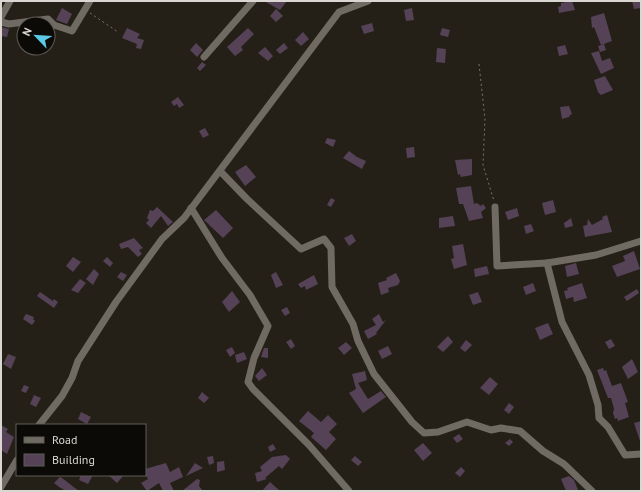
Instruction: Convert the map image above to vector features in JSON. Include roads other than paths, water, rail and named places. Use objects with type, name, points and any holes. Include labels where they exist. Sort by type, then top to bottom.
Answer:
[{"type":"street","points":[[1,17],[10,1]]},
{"type":"street","points":[[1,22],[9,24],[48,19],[54,25],[72,31],[90,1]]},
{"type":"street","points":[[204,57],[253,1]]},
{"type":"street","points":[[40,424],[62,396],[72,378],[78,361],[116,302],[162,239],[191,208],[220,171],[339,12],[368,1]]},
{"type":"street","points":[[220,171],[252,205],[301,249],[324,239],[332,248],[332,287],[353,324],[358,341],[374,374],[412,422],[424,433],[438,432],[467,422],[490,430],[501,428],[520,431],[543,451],[564,464],[592,491]]},
{"type":"street","points":[[496,207],[497,266],[547,264],[596,255],[641,241]]},
{"type":"street","points":[[191,208],[222,258],[250,295],[268,326],[254,358],[248,382],[253,389],[309,445],[349,491]]},
{"type":"street","points":[[547,264],[562,322],[589,375],[598,404],[600,418],[608,427],[625,454],[641,454]]},
{"type":"street","points":[[1,487],[16,462]]}]
